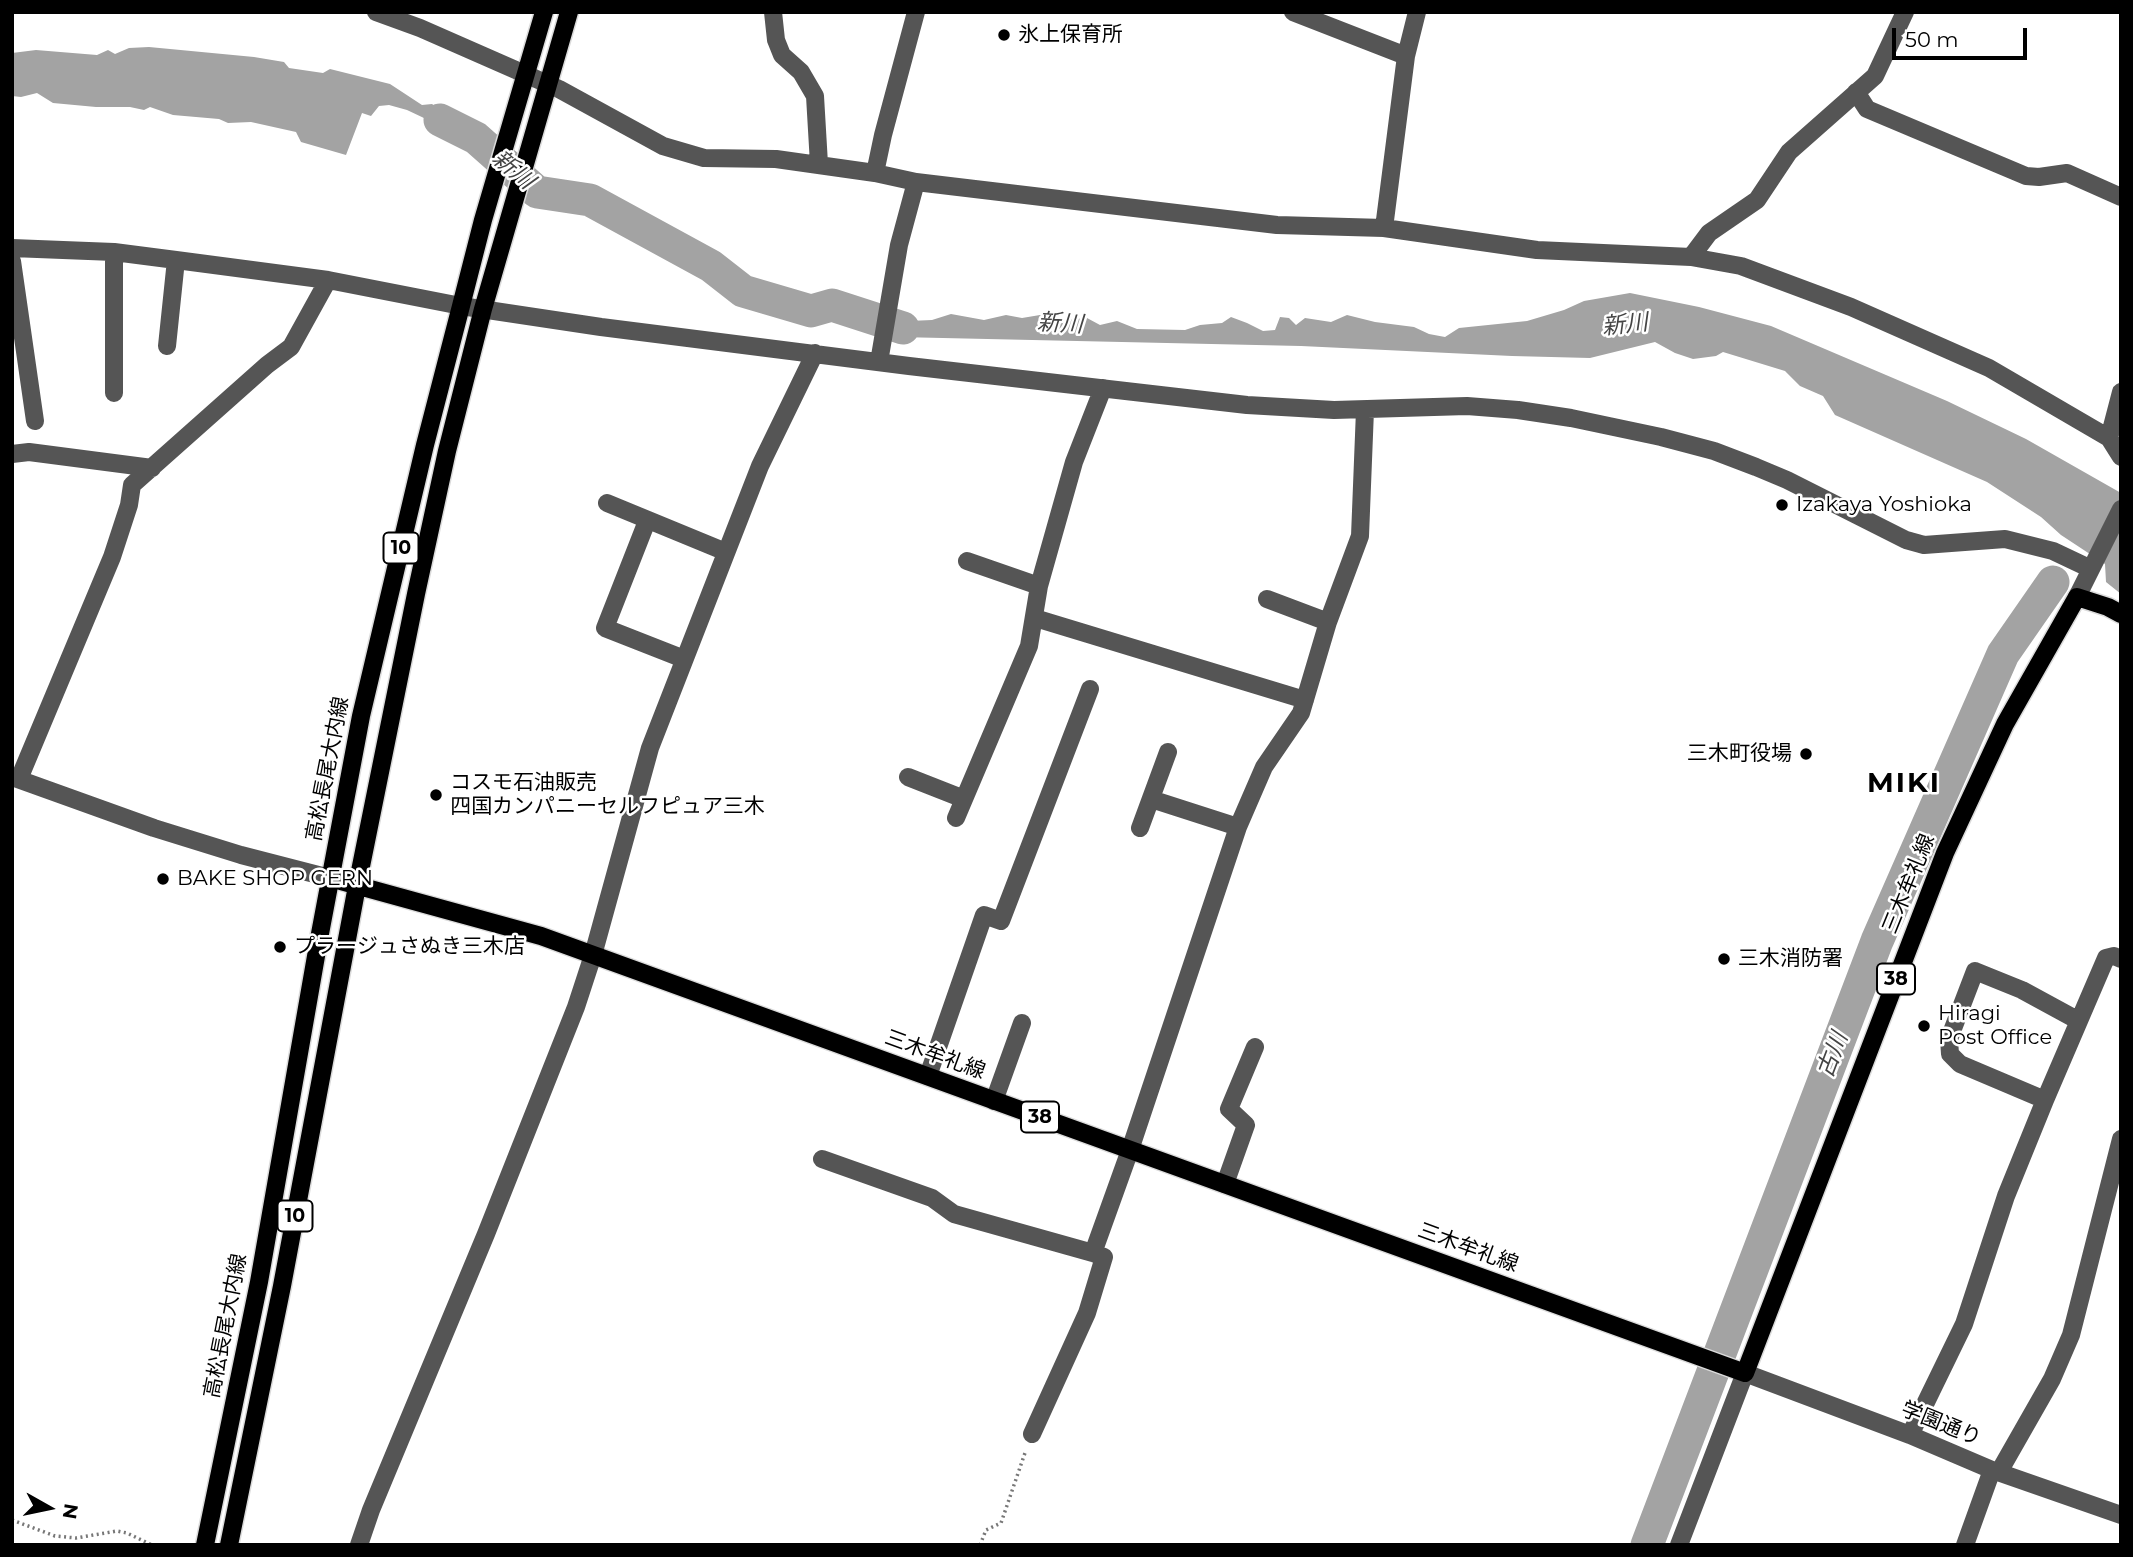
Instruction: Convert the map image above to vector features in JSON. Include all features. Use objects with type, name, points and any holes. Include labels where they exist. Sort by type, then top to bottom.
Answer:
[{"type":"main road","name":"高松長尾大内線","points":[[205,1545],[259,1282],[361,716],[461,306],[544,12]]},
{"type":"main road","name":"10","points":[[229,1545],[282,1286],[357,886],[418,581],[483,309],[569,12]]},
{"type":"main road","name":"三木牟礼線","points":[[330,878],[541,936],[1745,1373],[1945,853],[2005,724],[2087,577]]},
{"type":"main road","points":[[2087,577],[2108,607],[2121,614]]},
{"type":"street","points":[[376,12],[420,28],[548,84],[599,109],[663,146],[704,158],[776,159],[875,173],[916,182],[1277,225],[1384,228],[1537,250],[1690,257],[1741,266],[1851,306],[1989,368],[2109,438],[2121,457]]},
{"type":"street","points":[[773,12],[776,40],[782,55],[801,72],[816,96],[818,164]]},
{"type":"street","points":[[875,173],[916,12]]},
{"type":"street","points":[[1293,12],[1406,56]]},
{"type":"street","points":[[1384,228],[1406,56],[1417,12]]},
{"type":"street","points":[[1690,257],[1709,233],[1758,200],[1789,152],[1875,76],[1905,12]]},
{"type":"street","points":[[1856,92],[1867,109],[2026,176],[2067,173],[2121,197]]},
{"type":"street","points":[[879,362],[899,245],[916,182]]},
{"type":"street","points":[[12,248],[114,252],[328,279],[461,306],[601,327],[879,362],[1296,409],[1365,410],[1466,406],[1518,410],[1609,425],[1701,448],[1787,480],[1906,540],[1924,545],[2005,539],[2053,551],[2087,577],[2121,509]]},
{"type":"street","points":[[114,252],[114,393]]},
{"type":"street","points":[[167,346],[176,260]]},
{"type":"street","points":[[12,261],[35,421]]},
{"type":"street","points":[[328,279],[291,347],[267,365],[132,485],[129,505],[112,556],[16,778],[154,828],[241,855],[330,878]]},
{"type":"street","points":[[359,1545],[567,1031],[593,955],[650,748],[684,659],[760,466],[815,353]]},
{"type":"street","points":[[956,818],[1029,646],[1040,586],[1074,462],[1103,388]]},
{"type":"street","points":[[2109,438],[2121,392]]},
{"type":"street","points":[[1093,1253],[1238,827],[1264,767],[1301,713],[1328,622],[1360,536],[1365,410]]},
{"type":"street","points":[[12,454],[30,452],[152,468]]},
{"type":"street","points":[[607,503],[726,552]]},
{"type":"street","points":[[647,521],[605,628],[684,659]]},
{"type":"street","points":[[967,561],[1040,586]]},
{"type":"street","points":[[1267,599],[1328,622]]},
{"type":"street","points":[[1035,618],[1305,700]]},
{"type":"street","points":[[928,1076],[984,915],[1001,921],[1090,690]]},
{"type":"street","points":[[1140,828],[1168,752]]},
{"type":"street","points":[[908,777],[964,799]]},
{"type":"street","points":[[1151,799],[1238,827]]},
{"type":"street","points":[[1910,1435],[1964,1324],[2006,1196],[2106,958],[2114,956],[2121,959]]},
{"type":"street","points":[[2045,1100],[1960,1064],[1950,1054],[1949,1040],[1975,971],[2022,990],[2079,1021]]},
{"type":"street","points":[[995,1101],[1022,1023]]},
{"type":"street","points":[[1225,1184],[1246,1125],[1229,1109],[1255,1047]]},
{"type":"street","points":[[1965,1545],[1996,1471],[2052,1379],[2071,1335],[2121,1139]]},
{"type":"street","points":[[822,1159],[932,1198],[954,1214],[1104,1257],[1087,1313],[1031,1434]]},
{"type":"street","points":[[1679,1545],[1745,1373]]},
{"type":"street","name":"学園通り","points":[[1745,1373],[1910,1435],[1996,1471],[2121,1515]]},
{"type":"path","points":[[980,1545],[986,1530],[1001,1523],[1031,1434]]},
{"type":"path","points":[[12,1520],[55,1536],[76,1538],[117,1531],[128,1533],[152,1545]]},
{"type":"water","points":[[149,47],[254,57],[284,62],[289,68],[323,73],[330,69],[390,84],[422,105],[432,104],[448,115],[482,128],[476,150],[462,136],[407,110],[389,105],[379,106],[371,116],[362,113],[346,155],[301,142],[296,132],[251,122],[228,123],[219,119],[173,115],[150,107],[144,110],[53,103],[37,93],[12,96],[12,53],[36,50],[97,55],[108,50],[115,54],[129,48]]},
{"type":"water","points":[[1630,293],[1771,326],[1947,401],[2026,439],[2121,493],[2121,594],[2106,582],[2105,564],[1987,482],[1835,415],[1823,396],[1800,386],[1785,371],[1723,352],[1716,356],[1693,359],[1655,342],[1590,358],[1512,356],[1301,346],[898,337],[855,326],[859,314],[909,321],[932,320],[951,314],[984,320],[1006,315],[1022,318],[1040,315],[1065,320],[1087,318],[1100,325],[1117,321],[1137,329],[1185,330],[1200,325],[1222,323],[1231,317],[1263,331],[1275,330],[1280,317],[1289,318],[1296,325],[1305,318],[1331,322],[1347,315],[1414,327],[1445,337],[1459,328],[1527,321],[1584,301]]},
{"type":"waterway","name":"新川","points":[[440,120],[476,138],[537,192],[590,200],[711,266],[743,291],[811,311],[832,305],[903,328]]},
{"type":"waterway","name":"古川","points":[[1647,1545],[1877,941],[2003,654],[2053,582]]},
{"type":"place","name":"氷上保育所","points":[[1004,35]]},
{"type":"place","name":"Izakaya Yoshioka","points":[[1782,505]]},
{"type":"place","name":"三木町役場","points":[[1806,754]]},
{"type":"place","name":"コスモ石油販売 四国カンパニーセルフピュア三木","points":[[436,795]]},
{"type":"place","name":"BAKE SHOP GERN","points":[[163,879]]},
{"type":"place","name":"プラージュさぬき三木店","points":[[280,947]]},
{"type":"place","name":"三木消防署","points":[[1724,959]]},
{"type":"place","name":"Hiragi Post Office","points":[[1924,1026]]},
{"type":"district","name":"MIKI","points":[[1904,784]]}]
